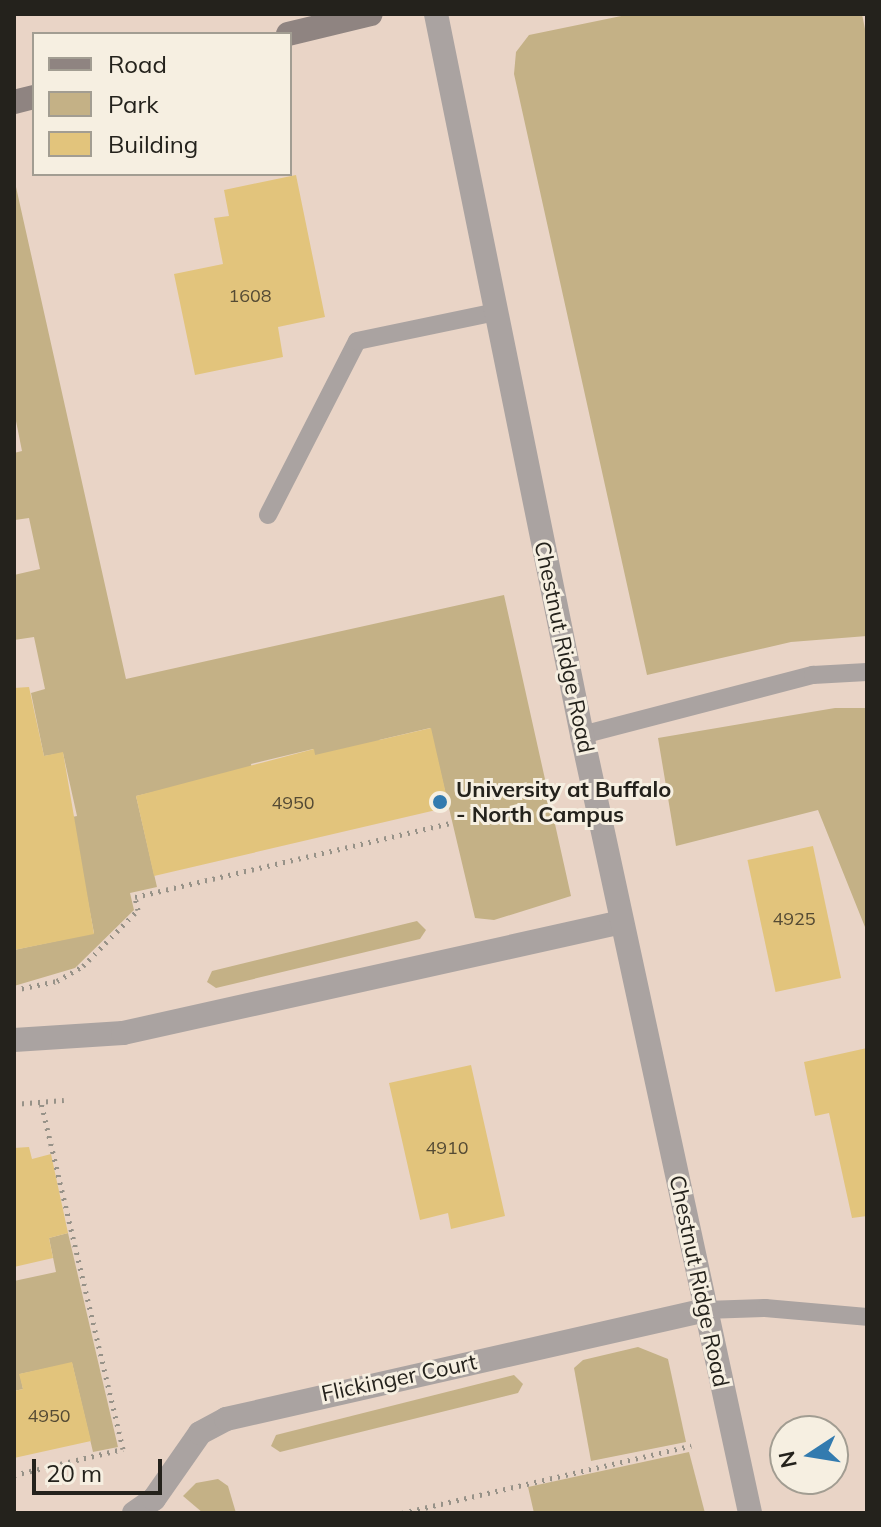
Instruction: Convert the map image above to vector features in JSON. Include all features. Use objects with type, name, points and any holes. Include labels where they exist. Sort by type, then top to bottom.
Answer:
[{"type":"main road","points":[[292,33],[371,14]]},
{"type":"street","name":"Chestnut Ridge Road","points":[[436,14],[582,735],[750,1513]]},
{"type":"street","points":[[14,1040],[123,1033],[622,922]]},
{"type":"street","name":"Flickinger Court","points":[[134,1513],[154,1499],[200,1433],[226,1419],[705,1310]]},
{"type":"lane","points":[[268,515],[357,341],[496,312]]},
{"type":"lane","points":[[582,735],[813,675],[867,672]]},
{"type":"lane","points":[[705,1310],[765,1308],[867,1317]]},
{"type":"path","points":[[14,990],[57,981],[83,966],[138,910],[135,897],[450,823]]},
{"type":"path","points":[[14,1104],[64,1100]]},
{"type":"path","points":[[14,1475],[123,1449],[41,1102]]},
{"type":"path","points":[[402,1513],[691,1446]]},
{"type":"shaded area","name":"University at Buffalo - North Campus","points":[[14,14],[867,14],[867,1513],[14,1513]]},
{"type":"green space","points":[[631,14],[862,14],[867,39],[867,636],[791,642],[647,675],[514,74],[516,52],[529,35]]},
{"type":"green space","points":[[14,178],[126,679],[504,595],[571,896],[494,920],[475,918],[430,728],[379,740],[381,754],[318,769],[313,749],[251,764],[255,784],[189,784],[136,796],[157,887],[130,893],[134,910],[75,968],[14,986],[14,950],[94,933],[84,881],[56,820],[77,816],[63,753],[44,756],[31,693],[45,689],[34,637],[14,640],[14,575],[40,569],[29,518],[15,520],[14,513],[14,453],[22,451],[14,411]]},
{"type":"green space","points":[[835,708],[867,708],[867,932],[818,810],[676,846],[658,738]]},
{"type":"green space","points":[[417,921],[426,930],[420,939],[216,988],[207,982],[212,971]]},
{"type":"green space","points":[[68,1233],[118,1447],[93,1452],[72,1363],[20,1374],[23,1389],[14,1391],[14,1281],[56,1272],[49,1238]]},
{"type":"green space","points":[[638,1347],[668,1359],[686,1442],[591,1461],[574,1368],[583,1360]]},
{"type":"green space","points":[[514,1375],[523,1384],[518,1393],[280,1452],[271,1446],[276,1435]]},
{"type":"green space","points":[[689,1452],[705,1513],[534,1513],[528,1487]]},
{"type":"green space","points":[[218,1479],[228,1486],[236,1513],[203,1513],[183,1496],[196,1483]]},
{"type":"building","points":[[296,175],[325,317],[278,327],[283,357],[195,375],[174,274],[223,264],[214,218],[229,216],[224,190]]},
{"type":"building","points":[[29,687],[44,756],[63,752],[94,934],[14,950],[14,688]]},
{"type":"building","points":[[431,728],[449,807],[154,876],[136,796],[314,749],[315,755]]},
{"type":"building","points":[[813,846],[841,978],[776,992],[747,860]]},
{"type":"building","points":[[867,1048],[867,1216],[852,1218],[829,1113],[815,1116],[804,1062]]},
{"type":"building","points":[[471,1065],[505,1216],[451,1229],[448,1213],[420,1220],[389,1083]]},
{"type":"building","points":[[29,1147],[32,1159],[51,1154],[68,1233],[49,1238],[53,1258],[14,1267],[14,1148]]},
{"type":"building","points":[[72,1362],[91,1441],[14,1458],[14,1391],[23,1389],[19,1374]]},
{"type":"place","name":"University at Buffalo - North Campus","points":[[440,802]]}]
